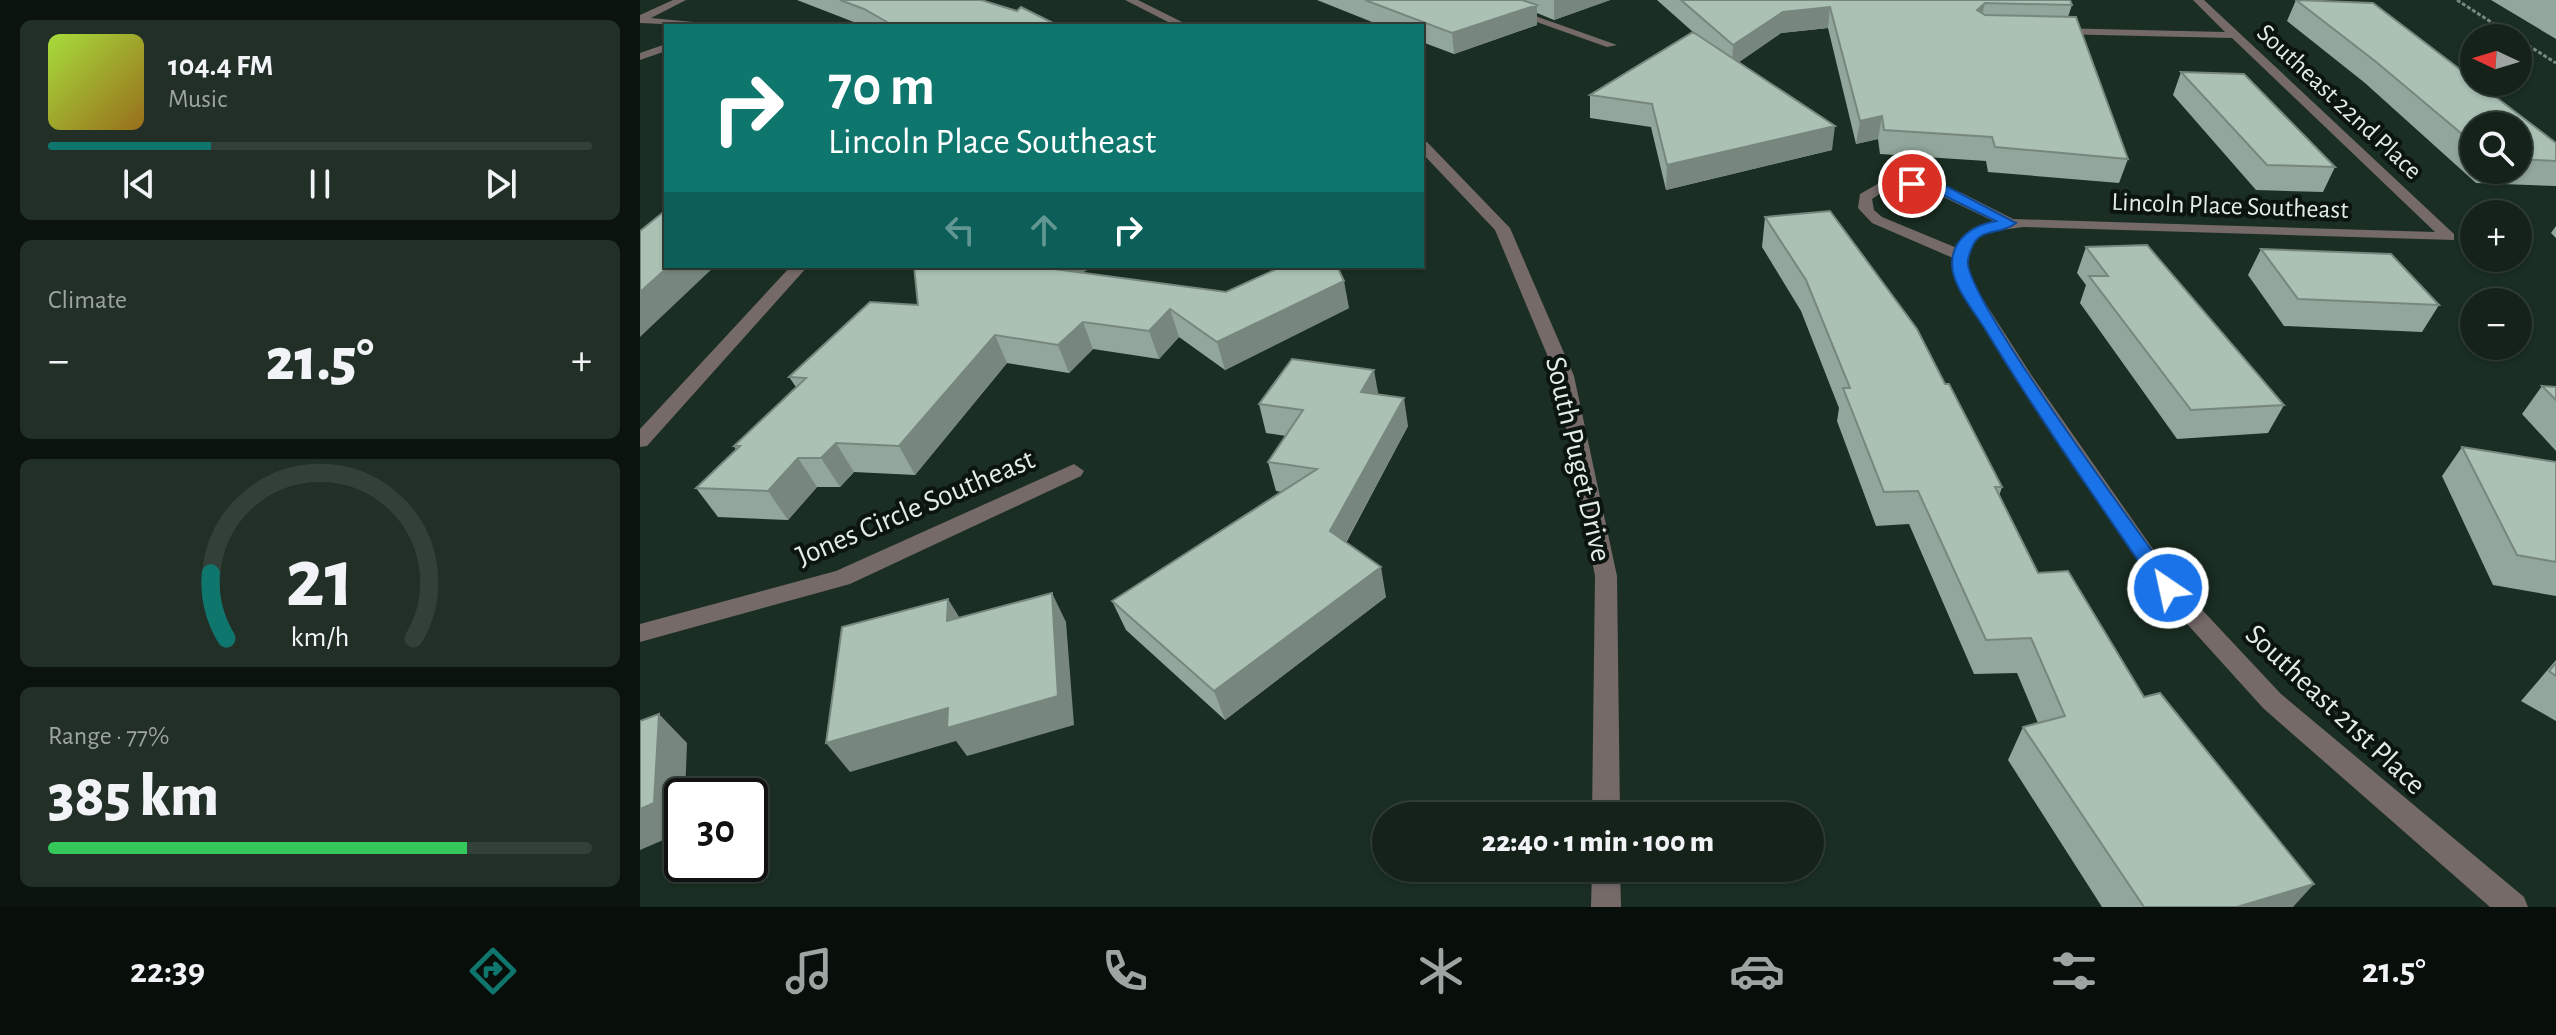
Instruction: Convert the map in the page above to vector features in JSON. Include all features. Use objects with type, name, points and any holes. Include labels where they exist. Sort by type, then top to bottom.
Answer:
[{"type":"street","points":[[640,20],[681,0]]},
{"type":"street","points":[[1130,0],[1181,24]]},
{"type":"street","points":[[1480,0],[1611,45]]},
{"type":"street","name":"Southeast 22nd Place","points":[[2198,0],[2449,237]]},
{"type":"street","points":[[640,20],[683,24]]},
{"type":"street","points":[[2044,31],[2234,35]]},
{"type":"street","points":[[640,57],[664,48]]},
{"type":"street","name":"South Puget Drive","points":[[1424,147],[1502,228],[1565,376],[1606,576],[1606,802]]},
{"type":"street","name":"Lincoln Place Southeast","points":[[2009,223],[1928,186],[1896,184],[1872,191],[1865,197],[1863,205],[1877,220],[1965,248],[1982,228],[2009,223],[2449,237]]},
{"type":"street","name":"Southeast 21st Place","points":[[1965,248],[1959,264],[1967,287],[2168,588],[2272,701],[2513,907]]},
{"type":"street","points":[[640,441],[798,268]]},
{"type":"street","name":"Jones Circle Southeast","points":[[640,633],[842,578],[1074,471]]},
{"type":"street","points":[[1606,882],[1606,907]]},
{"type":"path","points":[[2457,0],[2494,24]]},
{"type":"path","points":[[2532,48],[2556,63]]},
{"type":"building","points":[[840,0],[981,0],[1017,11],[1021,7],[1055,24],[890,24]]},
{"type":"building","points":[[1365,0],[1522,0],[1537,5],[1452,33]]},
{"type":"building","points":[[1681,0],[2070,0],[2072,5],[1985,3],[1977,10],[1985,15],[2076,17],[2128,159],[1995,147],[1992,137],[1884,130],[1882,116],[1860,121],[1830,7],[1783,12],[1733,45]]},
{"type":"building","points":[[2296,0],[2373,3],[2460,69],[2460,96],[2494,96],[2515,112],[2460,112],[2460,132]]},
{"type":"building","points":[[1693,32],[1835,126],[1667,165],[1652,104],[1590,95]]},
{"type":"building","points":[[2181,72],[2244,74],[2335,167],[2267,165]]},
{"type":"building","points":[[2532,125],[2556,143],[2556,161],[2532,160]]},
{"type":"building","points":[[1830,211],[1917,329],[1945,384],[1949,384],[2002,487],[1995,487],[2038,573],[2068,571],[2144,697],[2160,693],[2314,884],[2237,907],[2144,907],[2023,727],[2065,716],[2031,638],[1986,640],[1918,491],[1884,492],[1843,388],[1850,388],[1806,280],[1765,217]]},
{"type":"building","points":[[664,212],[664,268],[667,268],[640,292],[640,231]]},
{"type":"building","points":[[2147,245],[2284,405],[2191,410],[2089,276],[2108,276],[2086,247]]},
{"type":"building","points":[[2261,249],[2391,254],[2439,305],[2298,299]]},
{"type":"building","points":[[914,268],[1047,268],[1226,292],[1279,268],[1338,268],[1344,281],[1217,342],[1170,309],[1149,331],[1083,322],[1058,345],[995,335],[899,446],[836,443],[821,458],[798,458],[768,491],[696,488],[740,446],[734,446],[806,378],[789,377],[870,302],[918,305]]},
{"type":"building","points":[[1292,359],[1374,370],[1361,392],[1404,398],[1330,531],[1381,567],[1214,691],[1112,601],[1317,469],[1268,462],[1303,410],[1259,404]]},
{"type":"building","points":[[2542,386],[2556,387],[2556,400]]},
{"type":"building","points":[[2462,447],[2556,462],[2556,562],[2517,555]]},
{"type":"building","points":[[1052,593],[1058,696],[947,728],[948,708],[826,743],[842,627],[948,599],[947,621]]},
{"type":"building","points":[[2556,663],[2556,676],[2549,671]]},
{"type":"building","points":[[659,714],[654,803],[640,809],[640,721]]},
{"type":"route","points":[[1912,184],[1943,190],[2009,223],[1982,228],[1967,240],[1959,264],[1967,287],[2023,377],[2168,588]]}]
